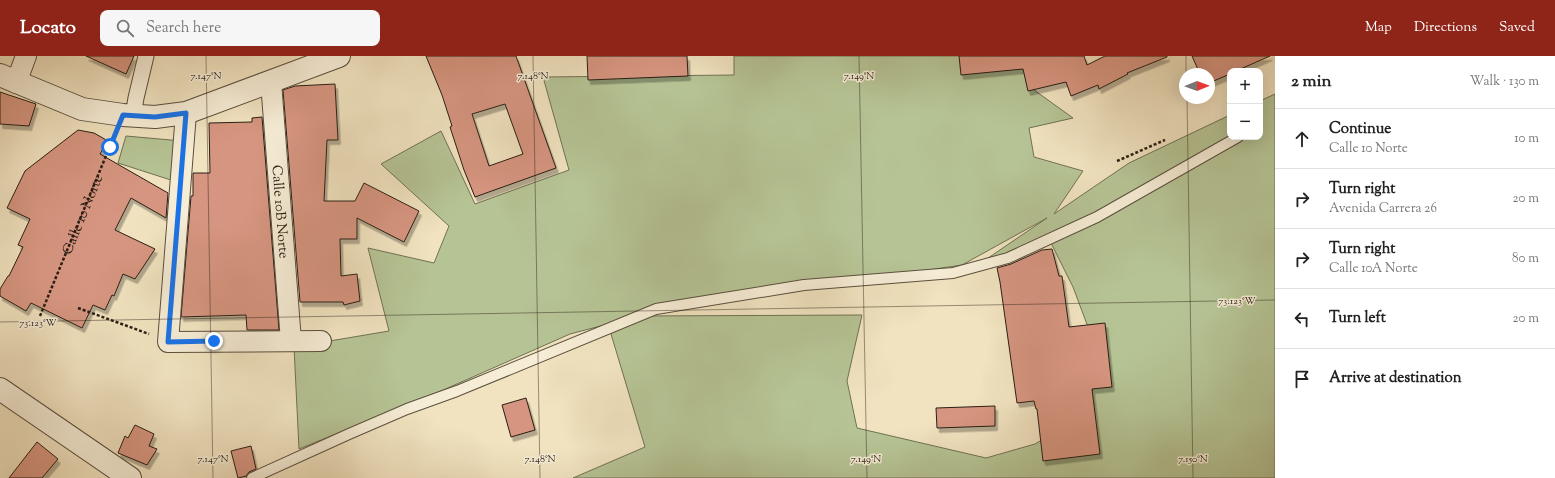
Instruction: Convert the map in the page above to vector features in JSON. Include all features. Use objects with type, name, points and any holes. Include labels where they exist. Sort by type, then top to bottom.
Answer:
[{"type":"street","points":[[26,56],[8,79],[82,108],[128,116],[155,117],[186,113],[339,56]]},
{"type":"street","points":[[128,116],[136,98],[146,56]]},
{"type":"street","name":"Calle 10B Norte","points":[[271,82],[291,341]]},
{"type":"street","points":[[186,113],[168,342],[321,341]]},
{"type":"street","points":[[0,389],[130,478]]},
{"type":"lane","points":[[252,478],[400,412],[464,388],[656,309],[804,286],[953,273],[1008,258],[1096,217],[1233,140]]},
{"type":"path","name":"Calle 10 Norte","points":[[40,316],[128,116]]},
{"type":"path","points":[[1117,161],[1165,140]]},
{"type":"path","points":[[78,308],[168,342]]},
{"type":"green space","points":[[734,56],[1033,56],[1034,90],[1073,118],[1029,128],[1034,157],[1083,171],[1054,214],[1129,163],[1227,116],[1227,140],[1263,140],[1263,100],[1275,94],[1275,478],[573,478],[645,447],[608,324],[570,334],[441,391],[299,449],[294,347],[389,331],[368,248],[434,263],[449,226],[381,164],[441,131],[475,204],[569,170],[543,77],[734,75]],"holes":[[[1047,218],[969,271],[1048,237],[1073,287],[1103,367],[1081,417],[1035,444],[986,458],[857,428],[847,381],[862,315],[640,316],[674,307],[962,265]]]},
{"type":"green space","points":[[126,136],[182,141],[177,182],[118,163]]},
{"type":"building","points":[[86,56],[134,56],[126,74]]},
{"type":"building","points":[[426,56],[516,56],[556,168],[475,197],[464,170],[450,127],[452,126],[442,95]],"holes":[[[505,104],[523,154],[489,166],[472,114]]]},
{"type":"building","points":[[587,56],[687,56],[688,76],[588,80]]},
{"type":"building","points":[[959,56],[1084,56],[1087,65],[1105,56],[1167,57],[1127,73],[1128,74],[1099,89],[1098,85],[1071,96],[1066,82],[1028,91],[1023,69],[961,75]]},
{"type":"building","points":[[1192,56],[1270,56],[1243,68],[1227,68],[1227,75],[1215,80],[1215,68],[1197,68]]},
{"type":"building","points":[[335,84],[338,140],[327,140],[324,201],[355,201],[364,183],[419,211],[404,242],[357,218],[357,239],[340,239],[341,276],[357,274],[360,301],[344,305],[343,302],[300,302],[283,90],[295,86]]},
{"type":"building","points":[[0,92],[36,104],[29,126],[0,124]]},
{"type":"building","points":[[262,117],[279,330],[247,330],[246,315],[181,317],[191,196],[193,196],[193,173],[210,173],[209,123],[252,122],[252,118]]},
{"type":"building","points":[[78,130],[94,133],[108,141],[100,154],[168,193],[166,218],[131,198],[115,230],[155,249],[135,279],[123,274],[114,296],[112,295],[105,310],[93,305],[82,328],[31,303],[26,311],[0,296],[0,289],[9,276],[23,247],[18,245],[30,219],[7,208],[25,171]]},
{"type":"building","points":[[1052,249],[1059,276],[1062,276],[1069,327],[1105,323],[1112,387],[1092,389],[1100,454],[1043,461],[1037,409],[1034,401],[1017,403],[997,268],[1011,264],[1042,250]]},
{"type":"building","points":[[526,398],[535,430],[511,437],[502,405]]},
{"type":"building","points":[[995,406],[995,426],[937,428],[936,408]]},
{"type":"building","points":[[135,425],[154,434],[149,446],[157,449],[147,465],[118,453],[125,436],[128,438]]},
{"type":"building","points":[[37,442],[58,459],[42,478],[9,478]]},
{"type":"building","points":[[251,446],[256,469],[249,472],[246,476],[238,478],[231,451]]},
{"type":"route","points":[[110,147],[123,115],[155,117],[186,113],[168,342],[214,341]]}]
